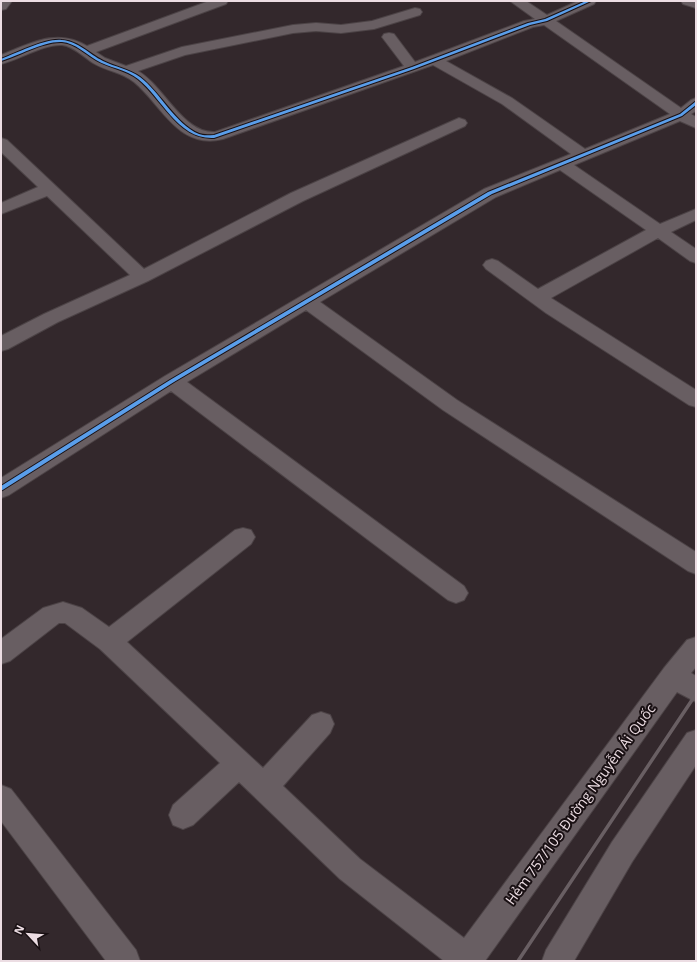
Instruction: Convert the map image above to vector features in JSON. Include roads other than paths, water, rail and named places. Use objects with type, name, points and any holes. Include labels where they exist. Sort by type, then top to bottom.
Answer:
[{"type":"street","points":[[1,6],[5,1]]},
{"type":"street","points":[[87,51],[221,1]]},
{"type":"street","points":[[517,1],[688,119]]},
{"type":"street","points":[[1,60],[57,41],[68,42],[87,51],[99,60],[138,78],[192,131],[207,137],[229,133],[413,68],[530,24],[546,20],[589,1]]},
{"type":"street","points":[[688,1],[696,4]]},
{"type":"street","points":[[125,71],[182,51],[294,29],[316,27],[341,28],[374,25],[415,12]]},
{"type":"street","points":[[389,37],[402,56],[413,68]]},
{"type":"street","points":[[434,60],[507,101],[583,155]]},
{"type":"street","points":[[1,489],[172,381],[490,193],[583,155],[688,119],[696,103]]},
{"type":"street","points":[[1,344],[51,318],[142,277],[297,197],[459,124]]},
{"type":"street","points":[[1,143],[142,277]]},
{"type":"street","points":[[562,164],[696,257]]},
{"type":"street","points":[[1,209],[49,189]]},
{"type":"street","points":[[537,298],[658,231],[696,214]]},
{"type":"street","points":[[492,266],[537,298],[696,400]]},
{"type":"street","points":[[306,301],[450,405],[696,564]]},
{"type":"street","points":[[172,381],[456,593]]},
{"type":"street","points":[[109,641],[243,537]]},
{"type":"street","points":[[1,653],[52,615],[63,612],[73,615],[109,641],[350,869],[467,961]]},
{"type":"street","name":"Hẻm 757/105 Đường Nguyễn Ái Quốc","points":[[467,961],[685,683],[696,648]]},
{"type":"street","points":[[264,787],[321,724]]},
{"type":"street","points":[[557,961],[622,852],[696,742]]},
{"type":"street","points":[[183,815],[239,764]]},
{"type":"street","points":[[1,798],[125,961]]},
{"type":"railway","points":[[518,961],[696,694]]}]
